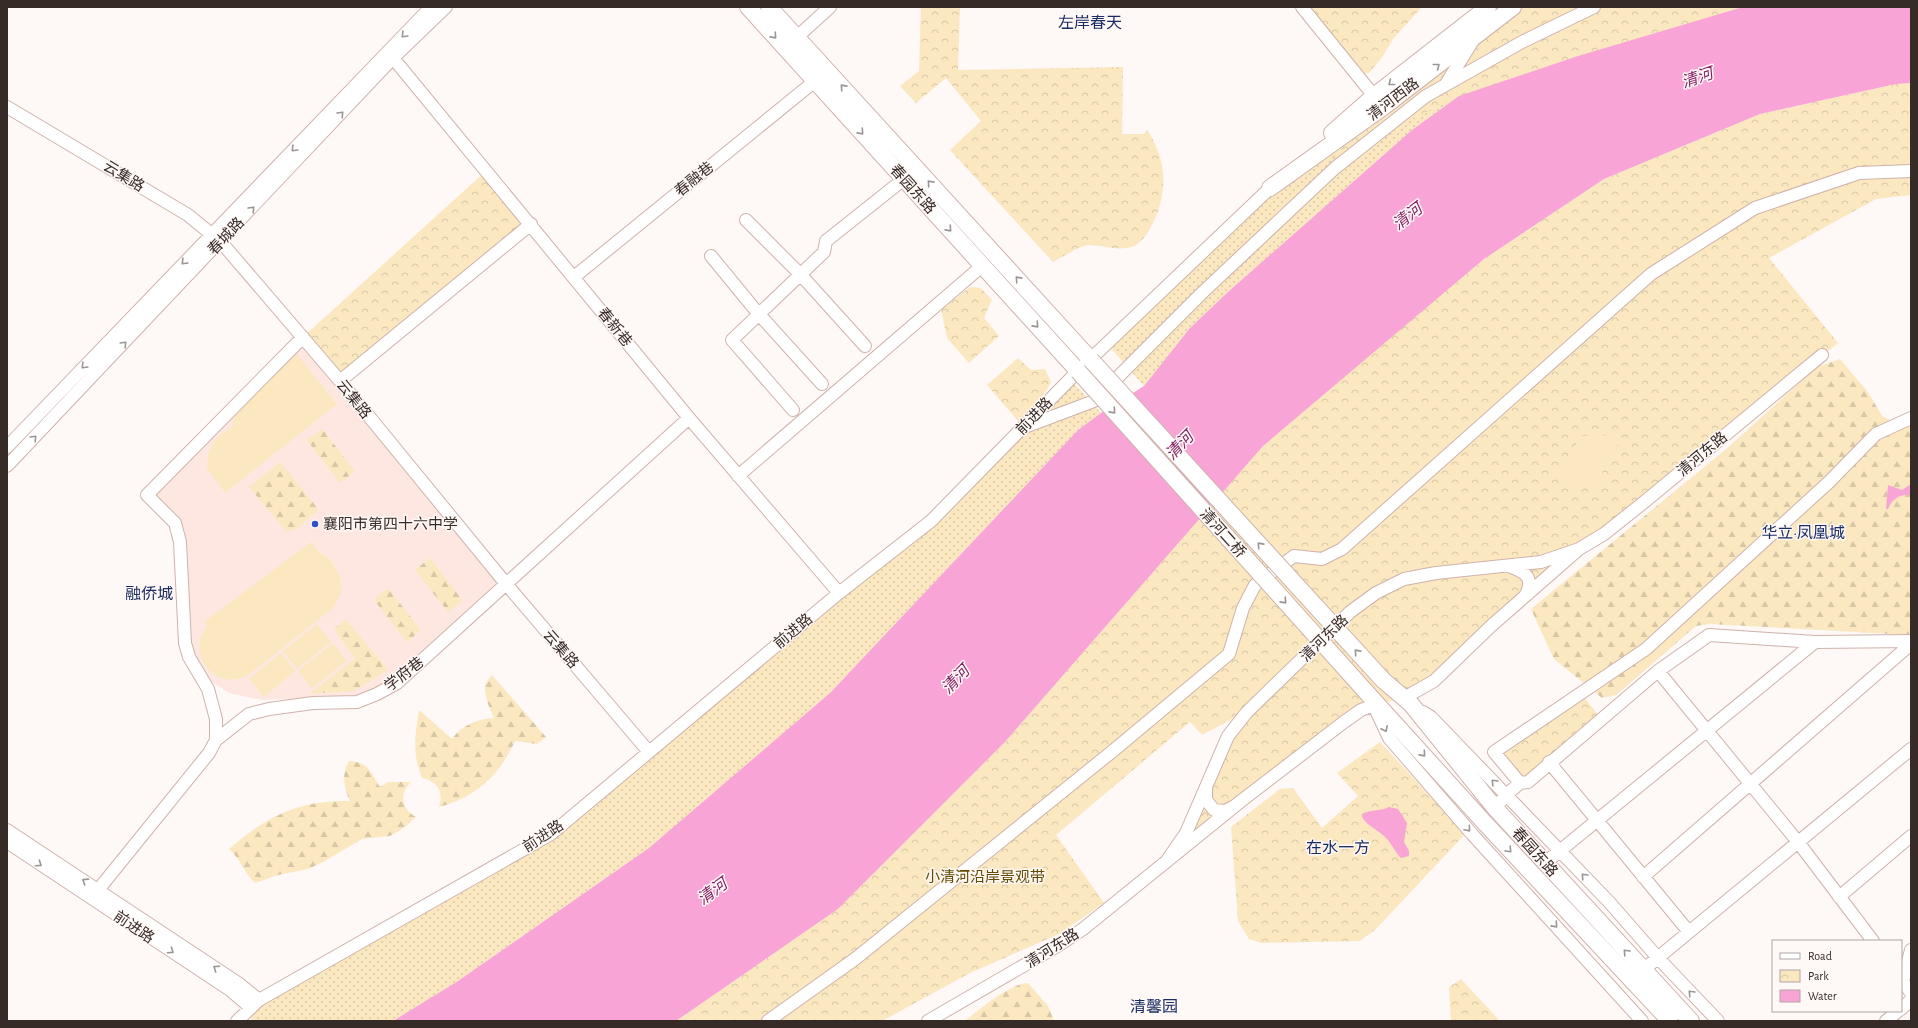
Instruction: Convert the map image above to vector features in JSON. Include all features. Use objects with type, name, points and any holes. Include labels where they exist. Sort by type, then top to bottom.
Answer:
[{"type":"main road","name":"春园东路","points":[[748,7],[1078,371]]},
{"type":"main road","name":"春园东路","points":[[769,7],[1091,360]]},
{"type":"main road","points":[[1270,188],[1374,96],[1488,7]]},
{"type":"main road","name":"清河西路","points":[[1270,188],[1386,105],[1514,7]]},
{"type":"main road","name":"清河二桥","points":[[1091,360],[1383,680]]},
{"type":"main road","name":"清河二桥","points":[[1078,371],[1371,700]]},
{"type":"main road","name":"春园东路","points":[[1383,680],[1408,701],[1495,808],[1642,970],[1691,1021]]},
{"type":"main road","name":"春园东路","points":[[1371,700],[1670,1021]]},
{"type":"street","name":"春城路","points":[[7,447],[431,7]]},
{"type":"street","name":"春城路","points":[[7,466],[221,242],[393,58],[446,7]]},
{"type":"street","points":[[797,37],[830,7]]},
{"type":"street","points":[[1302,7],[1374,96]]},
{"type":"street","points":[[1022,428],[1094,401],[1203,292],[1335,168],[1426,96],[1522,42],[1594,7]]},
{"type":"street","points":[[1446,85],[1476,36]]},
{"type":"street","name":"春新巷","points":[[393,58],[689,418],[840,593]]},
{"type":"street","name":"春融巷","points":[[574,277],[815,81]]},
{"type":"street","name":"云集路","points":[[7,107],[188,215],[212,233],[221,242],[340,381],[506,585],[649,752]]},
{"type":"street","points":[[768,1021],[855,959],[1114,750],[1229,654],[1243,608],[1255,586],[1294,556],[1322,559],[1342,549],[1651,274],[1755,208],[1859,173],[1911,171]]},
{"type":"street","points":[[793,410],[732,340],[824,252],[826,242],[904,179]]},
{"type":"street","name":"前进路","points":[[7,830],[98,890],[234,987],[255,1004],[284,985],[551,834],[840,593],[931,521],[1078,371],[1270,188]]},
{"type":"street","points":[[746,220],[800,274],[865,346]]},
{"type":"street","points":[[340,381],[531,224]]},
{"type":"street","points":[[711,256],[759,314],[822,384]]},
{"type":"street","points":[[738,476],[982,266]]},
{"type":"street","points":[[98,890],[210,753],[216,740],[216,719],[208,689],[189,658],[186,643],[180,542],[175,523],[147,495],[303,337]]},
{"type":"street","name":"清河东路","points":[[1408,701],[1434,681],[1579,549],[1604,534],[1822,355]]},
{"type":"street","name":"学府巷","points":[[216,740],[249,714],[268,709],[313,703],[357,702],[377,694],[397,683],[689,418]]},
{"type":"street","points":[[1520,783],[1494,752],[1646,649],[1829,482],[1876,434],[1911,418]]},
{"type":"street","name":"清河东路","points":[[1166,862],[1186,833],[1228,736],[1247,712],[1350,612],[1376,593],[1404,579],[1436,573],[1541,562],[1579,549]]},
{"type":"street","points":[[1511,566],[1524,571],[1529,580],[1530,588],[1525,597]]},
{"type":"street","points":[[1495,808],[1506,794],[1520,783],[1528,782],[1549,762],[1658,671],[1709,635],[1815,642],[1911,640]]},
{"type":"street","points":[[1545,863],[1815,642]]},
{"type":"street","points":[[1643,877],[1911,644]]},
{"type":"street","points":[[1658,671],[1798,842],[1871,940]]},
{"type":"street","points":[[1371,700],[1389,738],[1472,834],[1642,1021]]},
{"type":"street","name":"清河东路","points":[[928,1021],[1059,945],[1089,924],[1235,806],[1361,710],[1371,700]]},
{"type":"street","points":[[1408,701],[1431,717],[1506,794],[1601,893],[1658,958],[1718,1021]]},
{"type":"street","points":[[1642,970],[1911,749]]},
{"type":"street","points":[[1549,762],[1689,932]]},
{"type":"street","points":[[1206,787],[1206,800],[1214,810],[1225,811],[1235,806]]},
{"type":"street","points":[[1839,897],[1911,836]]},
{"type":"street","name":"前进路","points":[[7,842],[234,987]]},
{"type":"street","points":[[1586,908],[1601,893]]},
{"type":"street","points":[[1911,950],[1902,980],[1911,992]]},
{"type":"street","points":[[237,1020],[234,987],[267,989],[284,985]]},
{"type":"street","points":[[1902,1007],[1911,1000]]},
{"type":"street","points":[[237,1020],[255,1004]]},
{"type":"street","points":[[1886,1021],[1897,1012]]},
{"type":"shaded area","name":"襄阳市第四十六中学","points":[[302,341],[497,582],[494,593],[387,683],[360,696],[261,700],[229,693],[212,682],[193,655],[189,643],[183,532],[178,516],[153,492]]},
{"type":"green space","points":[[921,7],[960,7],[958,70],[1123,67],[1122,134],[1144,134],[1147,130],[1154,141],[1162,164],[1163,188],[1158,211],[1150,229],[1140,242],[1128,248],[1112,248],[1089,245],[1076,249],[1053,262],[950,150],[981,121],[946,78],[916,103],[900,86],[919,71]]},
{"type":"green space","points":[[1302,7],[1422,7],[1393,39],[1383,56],[1369,73],[1357,75]]},
{"type":"green space","points":[[1513,7],[1747,7],[1459,96],[1270,188]]},
{"type":"green space","points":[[1743,8],[1459,96],[1412,130],[1229,291],[1190,328],[1144,386],[1107,344],[1270,188],[1386,105]]},
{"type":"green space","name":"小清河沿岸景观带","points":[[1911,83],[1911,195],[1876,199],[1769,258],[1838,343],[1404,698],[1374,705],[1166,862],[1245,712],[1202,735],[1190,722],[1056,835],[1104,903],[1059,934],[970,973],[882,1021],[676,1021],[838,909],[1004,743],[1268,440],[1484,259],[1604,179],[1760,114],[1896,84]]},
{"type":"green space","points":[[486,171],[531,224],[340,381],[303,337]]},
{"type":"green space","points":[[970,287],[981,288],[992,300],[984,318],[999,336],[969,363],[947,338],[941,310]]},
{"type":"green space","points":[[295,352],[337,404],[225,493],[207,470],[210,449],[216,439],[233,426],[234,413]]},
{"type":"green space","points":[[1018,358],[1031,370],[1045,369],[1051,382],[1041,399],[1019,422],[987,385]]},
{"type":"green space","points":[[1840,359],[1867,391],[1883,417],[1899,423],[1911,418],[1911,635],[1710,624],[1696,626],[1616,695],[1602,698],[1554,659],[1531,609],[1725,450],[1817,367]]},
{"type":"green space","points":[[1070,379],[1101,413],[1078,430],[830,693],[649,848],[458,981],[393,1021],[253,1021],[246,1012],[551,834],[931,521]]},
{"type":"green space","points":[[322,429],[355,471],[340,483],[307,440]]},
{"type":"green space","points":[[1617,435],[1618,457],[1577,459],[1576,436]]},
{"type":"green space","points":[[1602,460],[1603,483],[1562,485],[1561,462]]},
{"type":"green space","points":[[280,462],[319,510],[296,529],[287,532],[249,487]]},
{"type":"green space","points":[[311,542],[319,552],[329,558],[340,575],[341,593],[334,607],[247,676],[238,679],[228,679],[215,675],[209,670],[201,656],[200,641],[202,634],[207,627],[204,622]]},
{"type":"green space","points":[[430,558],[463,601],[448,612],[415,570]]},
{"type":"green space","points":[[388,588],[421,630],[407,642],[374,600]]},
{"type":"green space","points":[[346,619],[388,670],[354,691],[309,694],[355,659],[334,629]]},
{"type":"green space","points":[[317,624],[331,642],[297,669],[283,651]]},
{"type":"green space","points":[[333,643],[347,661],[312,688],[298,671]]},
{"type":"green space","points":[[281,653],[295,671],[264,697],[249,679]]},
{"type":"green space","points":[[492,675],[546,737],[537,744],[515,741],[502,765],[485,783],[464,797],[439,807],[441,797],[440,792],[436,785],[422,778],[417,761],[415,745],[419,710],[452,739],[465,726],[476,721],[494,718],[487,701],[485,689],[485,684]]},
{"type":"green space","points":[[1581,693],[1601,719],[1528,782],[1494,752]]},
{"type":"green space","points":[[1380,742],[1465,834],[1376,929],[1360,941],[1261,943],[1249,939],[1238,921],[1231,827],[1280,789],[1293,788],[1322,828],[1358,796],[1337,773]]},
{"type":"green space","points":[[349,761],[361,763],[365,766],[371,772],[380,787],[388,782],[411,782],[405,791],[403,801],[407,810],[416,817],[405,827],[390,836],[362,839],[308,869],[278,875],[255,883],[229,849],[257,827],[285,812],[315,803],[350,801],[344,781],[346,766]]},
{"type":"green space","points":[[1461,979],[1500,1021],[1451,1021],[1449,987]]},
{"type":"green space","points":[[1028,983],[1048,1006],[1054,1021],[965,1021],[1004,992],[1020,984]]},
{"type":"water","name":"清河","points":[[1743,7],[1911,7],[1911,83],[1896,84],[1760,114],[1604,179],[1484,259],[1263,446],[1004,743],[838,909],[676,1021],[393,1021],[458,981],[649,848],[830,693],[1078,430],[1101,413],[1144,386],[1190,328],[1229,291],[1412,130],[1459,96],[1578,56]]},
{"type":"water","points":[[1911,484],[1911,495],[1900,496],[1892,502],[1888,509],[1886,509],[1888,485],[1902,490]]},
{"type":"water","points":[[1389,807],[1398,809],[1407,823],[1404,842],[1409,851],[1409,856],[1401,858],[1386,838],[1367,823],[1362,817],[1366,812],[1382,810]]},
{"type":"place","name":"襄阳市第四十六中学","points":[[315,524]]},
{"type":"district","name":"左岸春天","points":[[1090,22]]},
{"type":"district","name":"华立·凤凰城","points":[[1803,532]]},
{"type":"district","name":"融侨城","points":[[149,593]]},
{"type":"district","name":"在水一方","points":[[1338,847]]},
{"type":"district","name":"清馨园","points":[[1154,1006]]}]
